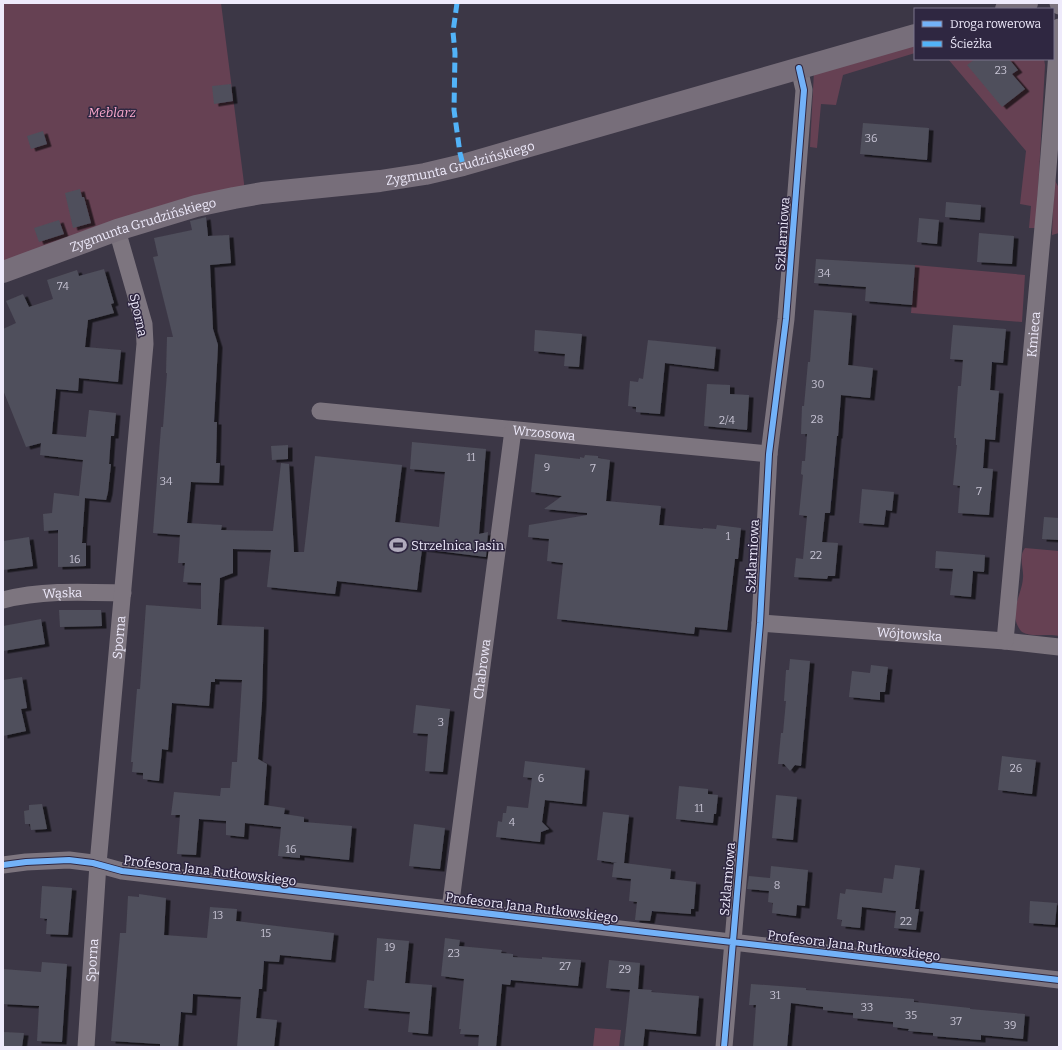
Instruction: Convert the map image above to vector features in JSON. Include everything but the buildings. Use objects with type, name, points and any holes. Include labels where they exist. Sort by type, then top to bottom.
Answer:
[{"type":"street","points":[[1010,8],[1027,3]]},
{"type":"street","name":"Kmieca","points":[[1005,641],[1053,194],[1059,27]]},
{"type":"street","name":"Zygmunta Grudzińskiego","points":[[3,272],[117,230],[196,206],[262,193],[380,181],[425,174],[463,165],[914,35]]},
{"type":"street","name":"Szklarniowa","points":[[724,1047],[760,623],[769,454],[786,319],[804,90],[799,68]]},
{"type":"street","name":"Sporna","points":[[86,1047],[98,864],[145,338],[144,324],[117,230]]},
{"type":"street","name":"Wrzosowa","points":[[320,411],[769,454]]},
{"type":"street","name":"Chabrowa","points":[[450,909],[513,430]]},
{"type":"street","name":"Wąska","points":[[3,600],[25,595],[46,593],[123,592]]},
{"type":"street","name":"Wójtowska","points":[[760,623],[1059,646]]},
{"type":"street","name":"Profesora Jana Rutkowskiego","points":[[3,865],[49,860],[78,861],[98,864],[122,871],[1059,980]]},
{"type":"green space","name":"Meblarz","points":[[3,3],[221,3],[245,191],[3,261]]},
{"type":"green space","points":[[914,33],[914,53],[843,75],[836,105],[821,104],[817,148],[810,147],[814,71]]},
{"type":"green space","points":[[949,60],[1044,60],[1036,228],[1029,228],[1031,206],[1020,204],[1026,151]]},
{"type":"green space","points":[[1054,179],[1059,188],[1059,233],[1052,235]]},
{"type":"green space","points":[[915,265],[1025,275],[1022,322],[911,313]]},
{"type":"green space","points":[[1025,548],[1059,551],[1059,636],[1026,634],[1022,632],[1017,624],[1015,610],[1022,583],[1022,555]]},
{"type":"green space","points":[[595,1028],[621,1030],[619,1047],[593,1047]]},
{"type":"marked path","points":[[457,3],[453,32],[455,53],[454,110],[463,165]]},
{"type":"cycle path","points":[[724,1047],[760,623],[769,454],[786,319],[804,90],[799,68]]},
{"type":"cycle path","points":[[3,865],[26,862],[69,860],[93,863],[122,871],[1059,980]]},
{"type":"place","name":"Strzelnica Jasin","points":[[398,545]]}]
